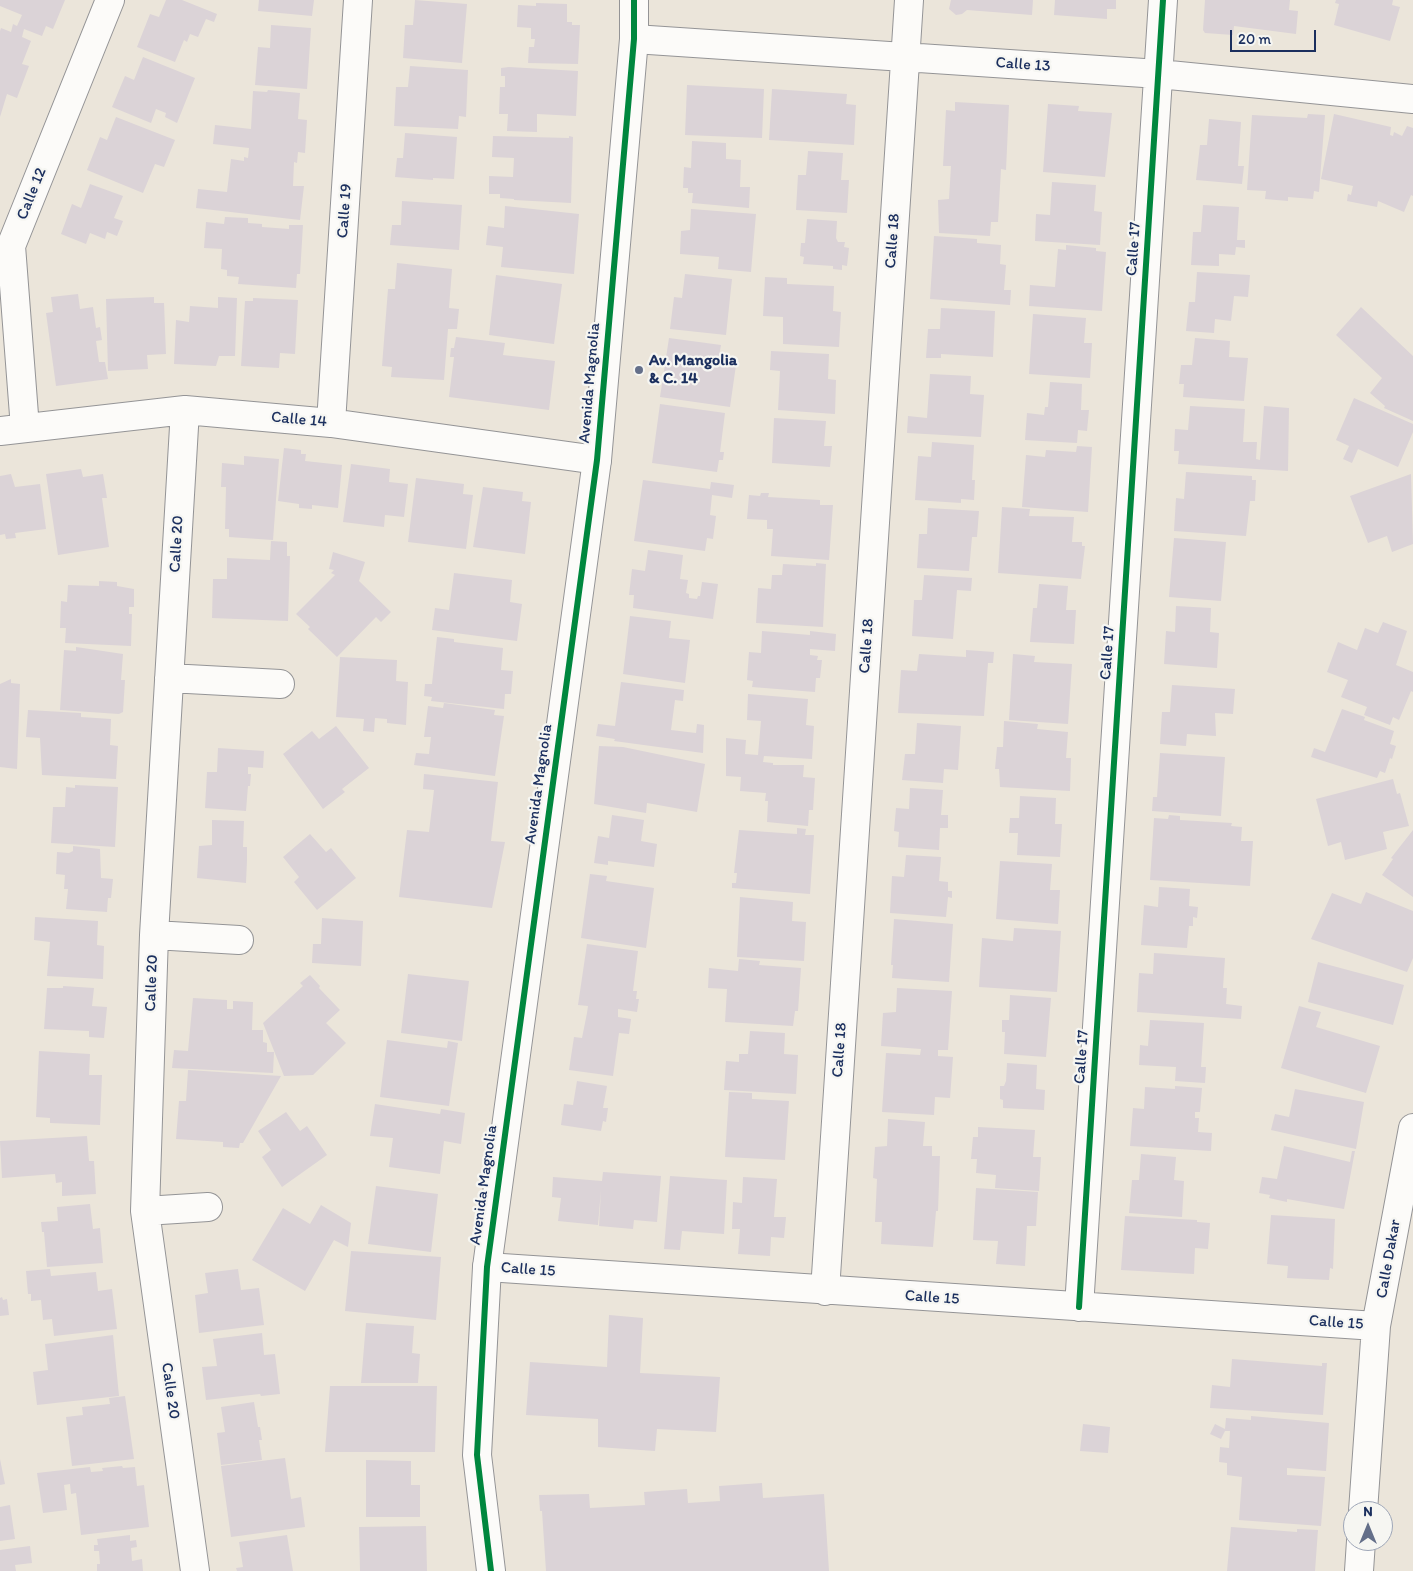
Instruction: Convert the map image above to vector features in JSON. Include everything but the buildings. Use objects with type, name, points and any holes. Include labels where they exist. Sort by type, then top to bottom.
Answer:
[{"type":"street","name":"Calle 12","points":[[13,430],[11,246],[110,0]]},
{"type":"street","name":"Calle 19","points":[[331,423],[358,0]]},
{"type":"street","name":"Avenida Magnolia","points":[[491,1571],[477,1455],[487,1267],[597,460],[634,39],[634,0]]},
{"type":"street","name":"Calle 18","points":[[825,1291],[909,0]]},
{"type":"street","name":"Calle 17","points":[[1079,1307],[1163,0]]},
{"type":"street","name":"Calle 13","points":[[634,39],[1159,74],[1412,96]]},
{"type":"street","name":"Calle 14","points":[[13,430],[185,410],[331,423],[597,460]]},
{"type":"street","name":"Calle 20","points":[[185,410],[154,935],[146,1211],[195,1571]]},
{"type":"street","points":[[169,678],[280,684]]},
{"type":"street","name":"Calle 20","points":[[154,935],[239,940]]},
{"type":"street","name":"Calle Dakar","points":[[1364,1501],[1376,1326],[1413,1128]]},
{"type":"street","points":[[146,1211],[208,1207]]},
{"type":"street","name":"Calle 15","points":[[487,1267],[825,1291],[1376,1326]]},
{"type":"street","points":[[1359,1571],[1360,1551]]},
{"type":"cycle path","points":[[491,1571],[477,1455],[487,1267],[597,460],[634,39],[634,0]]},
{"type":"cycle path","points":[[1079,1307],[1163,0]]},
{"type":"place","name":"Av. Mangolia & C. 14","points":[[639,370]]}]
